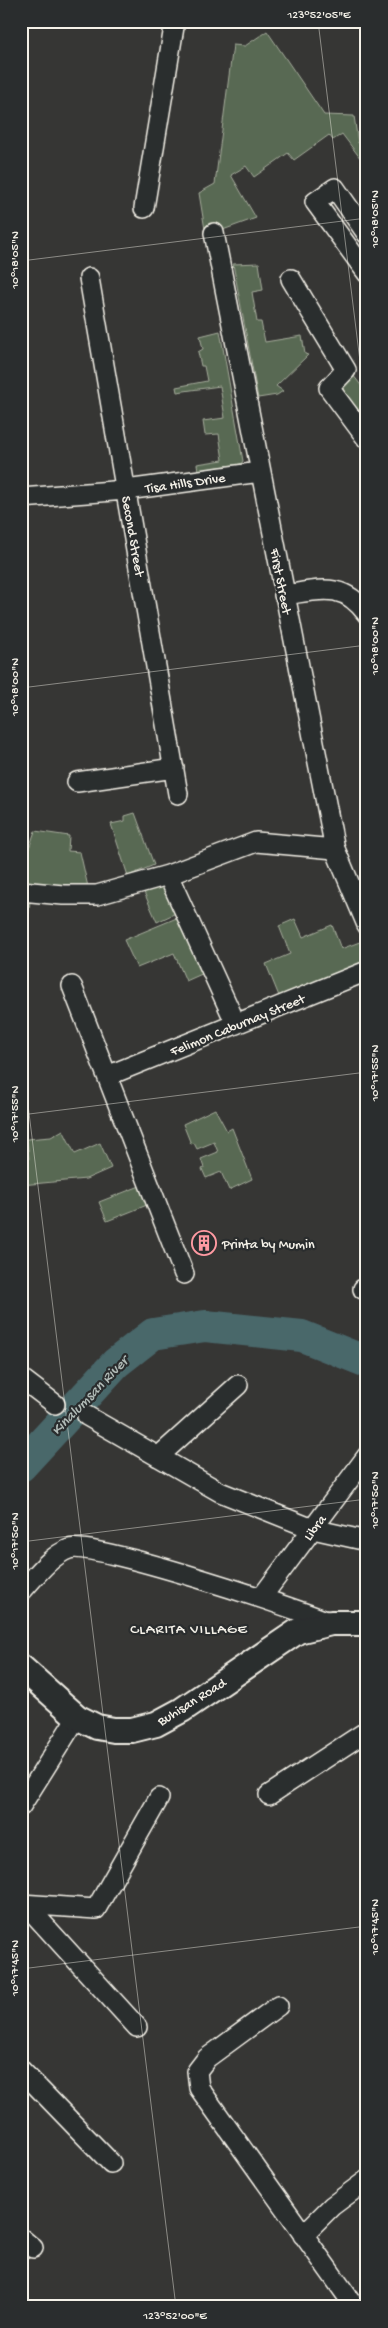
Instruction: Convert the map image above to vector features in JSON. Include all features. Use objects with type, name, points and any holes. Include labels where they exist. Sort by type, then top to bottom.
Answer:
[{"type":"street","points":[[144,208],[175,21]]},
{"type":"street","points":[[367,234],[335,188],[315,202],[367,273]]},
{"type":"street","name":"First Street","points":[[214,233],[335,849],[367,925]]},
{"type":"street","name":"Second Street","points":[[90,278],[178,794]]},
{"type":"street","points":[[291,279],[346,370],[329,388],[364,429]]},
{"type":"street","name":"Tisa Hills Drive","points":[[21,498],[126,490],[260,472]]},
{"type":"street","points":[[284,594],[331,589],[352,598],[367,614]]},
{"type":"street","points":[[77,782],[174,768]]},
{"type":"street","points":[[21,891],[46,894],[97,895],[168,875],[256,842],[335,849]]},
{"type":"street","points":[[168,875],[236,1024]]},
{"type":"street","name":"Felimon Caburnay Street","points":[[107,1076],[367,971]]},
{"type":"street","points":[[72,986],[184,1274]]},
{"type":"street","points":[[21,1378],[55,1404]]},
{"type":"street","points":[[158,1457],[238,1385]]},
{"type":"street","points":[[87,1416],[220,1492],[313,1529],[367,1542]]},
{"type":"street","name":"Libra","points":[[261,1598],[367,1456]]},
{"type":"street","points":[[21,1592],[52,1559],[70,1549],[102,1552],[303,1611],[331,1623]]},
{"type":"street","name":"Buhisan Road","points":[[21,1667],[77,1716],[96,1727],[132,1730],[156,1724],[182,1710],[298,1631],[331,1623],[367,1623]]},
{"type":"street","points":[[21,1806],[77,1716]]},
{"type":"street","points":[[269,1794],[367,1731]]},
{"type":"street","points":[[23,1904],[96,1909],[158,1798]]},
{"type":"street","points":[[23,1904],[137,2027]]},
{"type":"street","points":[[278,2006],[207,2058],[197,2071],[199,2088],[355,2307]]},
{"type":"street","points":[[21,2070],[111,2163]]},
{"type":"street","points":[[303,2235],[332,2206],[367,2180]]},
{"type":"green space","points":[[267,31],[324,115],[354,116],[358,143],[367,142],[367,167],[342,134],[333,140],[329,135],[294,160],[288,153],[254,177],[246,166],[231,175],[256,218],[206,236],[199,193],[215,184],[233,45],[245,46]]},
{"type":"green space","points":[[259,263],[263,290],[252,292],[257,322],[261,322],[265,342],[302,336],[305,354],[308,355],[276,386],[283,391],[277,395],[258,398],[233,264]]},
{"type":"green space","points":[[220,331],[243,461],[241,464],[198,470],[197,464],[223,460],[219,434],[205,435],[203,421],[225,418],[220,386],[177,392],[176,387],[207,381],[204,366],[201,366],[198,352],[203,349],[200,336]]},
{"type":"green space","points":[[353,375],[367,393],[367,409],[360,414],[337,386]]},
{"type":"green space","points":[[135,813],[154,865],[128,876],[111,824],[125,821],[125,816]]},
{"type":"green space","points":[[35,831],[69,836],[68,851],[80,852],[88,887],[59,887],[21,883],[21,871]]},
{"type":"green space","points":[[162,881],[176,913],[157,922],[143,890]]},
{"type":"green space","points":[[21,898],[30,901],[22,974],[21,973]]},
{"type":"green space","points":[[179,917],[204,973],[186,981],[174,953],[137,968],[124,940]]},
{"type":"green space","points":[[295,919],[303,937],[332,925],[341,949],[365,940],[367,967],[281,1001],[266,964],[290,954],[279,926]]},
{"type":"green space","points":[[215,1109],[227,1131],[232,1128],[252,1179],[229,1190],[221,1172],[206,1178],[202,1169],[204,1168],[201,1159],[218,1152],[214,1142],[197,1149],[194,1143],[191,1144],[183,1124]]},
{"type":"green space","points":[[63,1130],[75,1154],[100,1143],[111,1168],[86,1179],[21,1185],[21,1160],[29,1159],[27,1139],[51,1137]]},
{"type":"green space","points":[[140,1186],[147,1205],[107,1221],[99,1202]]},
{"type":"waterway","name":"Kinalumsan River","points":[[21,1466],[116,1363],[153,1334],[205,1326],[302,1336],[367,1362]]},
{"type":"place","name":"Printa by Mumin","points":[[204,1243]]},
{"type":"district","name":"CLARITA VILLAGE","points":[[189,1628]]}]
